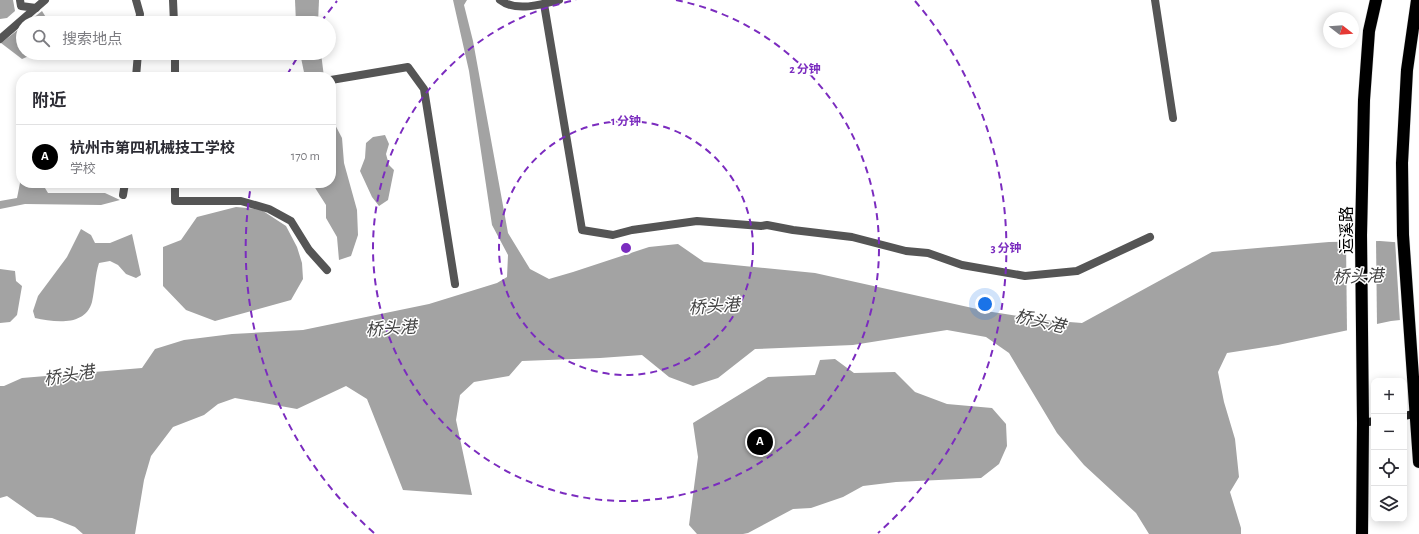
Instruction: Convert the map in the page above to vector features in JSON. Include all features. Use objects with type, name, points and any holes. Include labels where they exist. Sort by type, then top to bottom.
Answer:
[{"type":"highway","name":"运溪路","points":[[1362,534],[1368,422],[1362,335],[1361,235],[1364,100],[1369,31],[1376,0]]},
{"type":"highway","points":[[1417,0],[1407,70],[1402,163],[1403,235],[1410,326],[1413,414],[1419,462]]},
{"type":"street","points":[[20,0],[22,6],[36,8]]},
{"type":"street","points":[[27,16],[45,0]]},
{"type":"street","points":[[136,0],[140,16]]},
{"type":"street","points":[[174,0],[174,16]]},
{"type":"street","points":[[500,0],[513,7],[544,4],[559,0]]},
{"type":"street","points":[[1155,0],[1173,118]]},
{"type":"street","points":[[544,4],[582,230],[613,235],[632,230],[698,221],[760,226],[767,225],[793,230],[852,237],[906,251],[928,253],[962,265],[1025,276],[1077,271],[1150,237]]},
{"type":"street","points":[[0,39],[16,25]]},
{"type":"street","points":[[136,72],[137,60]]},
{"type":"street","points":[[175,60],[175,72]]},
{"type":"street","points":[[336,79],[408,67],[424,89],[455,284]]},
{"type":"street","points":[[123,195],[124,188]]},
{"type":"street","points":[[175,188],[176,201],[241,201],[269,208],[291,221],[309,250],[327,270]]},
{"type":"water","points":[[0,0],[13,0],[15,11],[7,18],[0,19]]},
{"type":"water","points":[[295,0],[319,0],[318,16],[296,16]]},
{"type":"water","name":"桥头港","points":[[453,0],[467,0],[464,5],[473,41],[508,233],[530,269],[549,279],[649,247],[678,244],[704,262],[815,273],[986,311],[1044,320],[1082,323],[1212,252],[1329,242],[1380,241],[1419,244],[1419,318],[1391,321],[1278,345],[1227,353],[1218,372],[1224,402],[1235,439],[1239,477],[1230,492],[1241,528],[1241,534],[1149,534],[1136,513],[1084,465],[1057,433],[1009,353],[986,337],[947,330],[853,345],[755,349],[718,378],[693,386],[669,377],[642,355],[522,361],[509,376],[474,382],[460,395],[456,420],[472,495],[403,490],[367,399],[346,386],[297,409],[235,398],[218,404],[204,415],[173,427],[151,456],[144,480],[135,534],[83,534],[75,527],[52,518],[37,517],[7,496],[0,498],[0,386],[4,386],[22,378],[142,368],[155,349],[184,340],[232,334],[303,330],[429,304],[497,283],[507,277],[508,255],[492,225],[469,71]]},
{"type":"water","points":[[42,11],[45,16],[36,16]]},
{"type":"water","points":[[16,31],[16,54],[1,43]]},
{"type":"water","points":[[301,60],[322,60],[323,72],[304,72]]},
{"type":"water","points":[[336,127],[342,138],[344,163],[357,210],[358,235],[351,256],[339,260],[337,237],[326,218],[326,205],[315,188],[336,188]]},
{"type":"water","points":[[385,135],[389,144],[386,154],[389,165],[394,170],[388,200],[379,206],[372,197],[360,171],[365,158],[366,143],[373,137]]},
{"type":"water","points":[[19,188],[45,188],[48,193],[105,193],[120,200],[101,205],[25,204],[0,209],[0,201],[17,198]]},
{"type":"water","points":[[236,207],[260,209],[286,226],[297,247],[302,263],[303,279],[291,300],[215,321],[186,310],[163,286],[163,247],[181,240],[197,217]]},
{"type":"water","points":[[81,229],[91,235],[95,243],[110,243],[132,234],[141,275],[136,278],[126,274],[118,265],[110,261],[99,263],[92,302],[83,316],[68,321],[51,321],[35,318],[33,311],[38,296],[67,257]]},
{"type":"water","points":[[0,269],[15,271],[16,281],[22,286],[17,315],[10,322],[0,323]]},
{"type":"water","points":[[835,359],[854,373],[895,372],[915,392],[947,404],[992,408],[1006,424],[1007,446],[999,464],[981,478],[896,482],[863,486],[843,497],[811,508],[793,509],[748,533],[697,534],[689,525],[698,457],[693,423],[768,377],[815,375],[820,360]]},
{"type":"pier","points":[[1376,239],[1377,326],[1347,332],[1346,240]]},
{"type":"pier","points":[[1395,240],[1419,242],[1419,320],[1400,322]]},
{"type":"place","name":"杭州市第四机械技工学校","points":[[760,442]]}]
